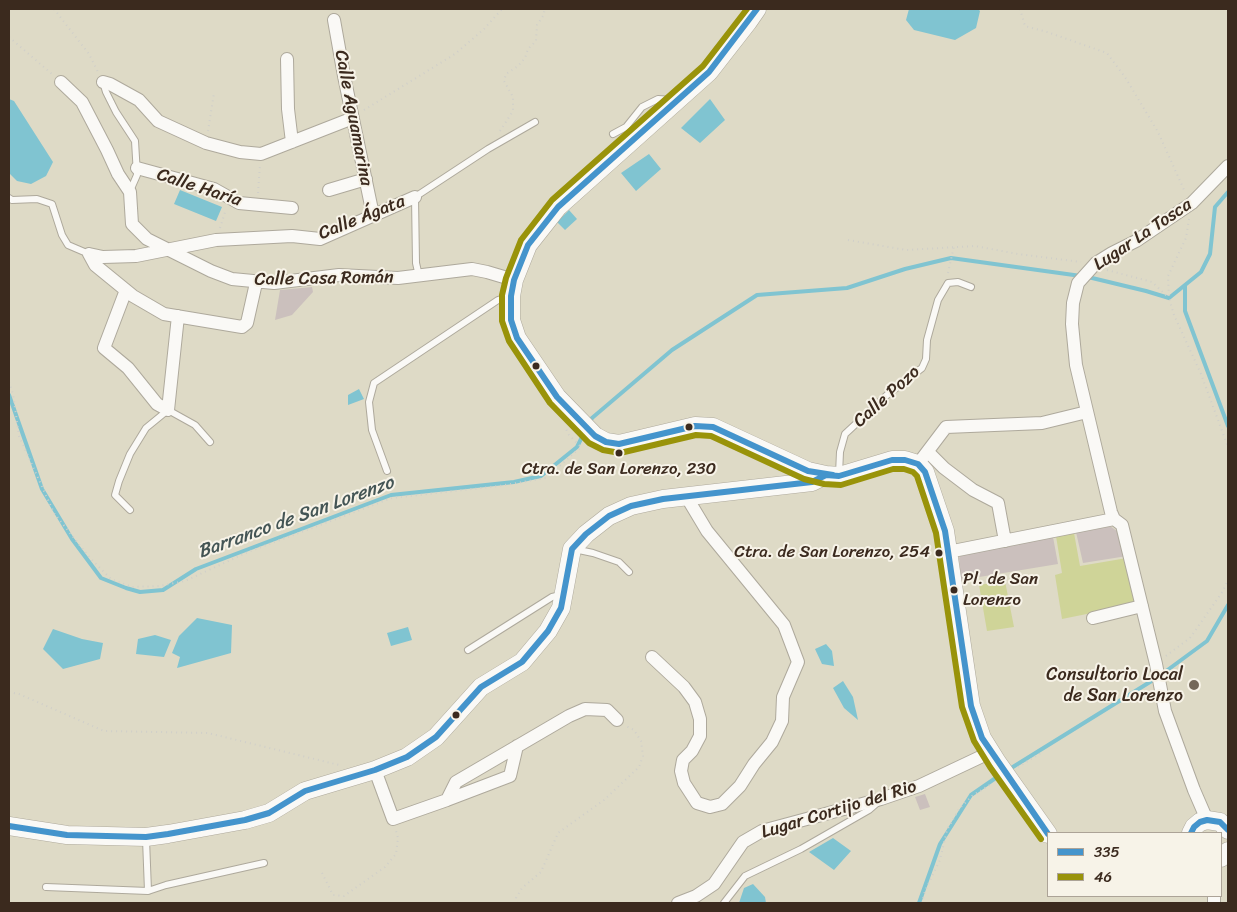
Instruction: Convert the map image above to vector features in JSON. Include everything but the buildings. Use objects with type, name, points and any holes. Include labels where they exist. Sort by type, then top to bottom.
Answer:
[{"type":"street","points":[[757,9],[709,72],[558,207],[528,245],[512,288],[511,320],[517,338],[588,442],[619,444],[695,426],[713,428],[808,471],[832,475]]},
{"type":"street","name":"Calle Aguamarina","points":[[334,20],[372,215]]},
{"type":"street","points":[[286,59],[288,109],[292,142]]},
{"type":"street","name":"Calle Casa Román","points":[[61,82],[82,102],[118,174],[130,192],[132,224],[147,239],[211,271],[232,279],[256,283],[274,283],[339,275],[398,278],[472,269],[487,272],[512,288]]},
{"type":"street","points":[[103,82],[139,100],[158,121],[206,143],[240,152],[261,154],[353,118]]},
{"type":"street","name":"Lugar La Tosca","points":[[1087,412],[1076,364],[1072,324],[1073,303],[1078,283],[1096,263],[1136,241],[1192,203],[1228,166]]},
{"type":"street","name":"Calle Haría","points":[[136,168],[214,189],[239,203],[292,208]]},
{"type":"street","points":[[329,190],[366,179]]},
{"type":"street","name":"Calle Ágata","points":[[168,250],[216,240],[249,240],[292,236],[320,239],[415,197]]},
{"type":"street","points":[[88,254],[103,257],[136,256],[168,250]]},
{"type":"street","points":[[88,254],[95,264],[126,290],[164,314],[242,327],[247,323],[256,283]]},
{"type":"street","points":[[126,290],[104,348],[128,368],[157,404],[168,410],[178,316]]},
{"type":"street","points":[[1047,833],[982,738],[972,706],[945,531],[925,472],[923,458],[946,427],[1042,423],[1087,412],[1111,512],[1114,519],[1122,525],[1156,664],[1165,711],[1207,820]]},
{"type":"street","points":[[9,826],[67,835],[146,837],[245,820],[269,813],[305,791],[375,770],[407,757],[436,737],[482,687],[522,662],[548,631],[561,608],[572,549],[586,534],[609,516],[631,506],[663,499],[812,482],[892,460],[923,458],[944,468],[973,490],[998,503],[1005,541]]},
{"type":"street","points":[[652,657],[684,687],[695,702],[700,719],[700,736],[692,751],[683,760],[681,771],[684,783],[697,802],[710,806],[722,804],[740,786],[754,764],[772,742],[782,721],[783,697],[798,662],[784,625],[707,531],[686,496]]},
{"type":"street","points":[[948,552],[1114,519]]},
{"type":"street","points":[[1093,618],[1142,606]]},
{"type":"street","points":[[448,800],[456,782],[570,716],[585,710],[607,710],[617,720]]},
{"type":"street","points":[[375,770],[392,819],[510,776],[517,746]]},
{"type":"street","name":"Lugar Cortijo del Rio","points":[[678,903],[697,900],[714,884],[743,842],[762,831],[881,799],[919,786],[991,752]]},
{"type":"street","points":[[1192,832],[1200,822],[1207,820],[1220,822],[1228,830]]},
{"type":"lane","points":[[103,82],[116,112],[135,141],[137,175],[130,192]]},
{"type":"lane","points":[[613,134],[626,127],[642,107],[658,99],[678,100]]},
{"type":"lane","name":"Calle Ágata","points":[[415,197],[488,149],[535,122]]},
{"type":"lane","points":[[415,197],[416,255],[419,276]]},
{"type":"lane","points":[[9,198],[12,200],[37,199],[52,204],[62,235],[68,245],[88,254]]},
{"type":"lane","points":[[948,283],[958,282],[971,287]]},
{"type":"lane","name":"Calle Pozo","points":[[832,475],[845,434],[887,395],[922,368],[926,359],[927,340],[938,300],[948,283]]},
{"type":"lane","points":[[387,471],[372,430],[369,402],[374,383],[498,300],[512,288]]},
{"type":"lane","points":[[130,510],[114,495],[130,454],[146,428],[168,410],[195,425],[210,442]]},
{"type":"lane","points":[[572,549],[593,553],[618,562],[629,572]]},
{"type":"lane","points":[[468,650],[552,597],[564,595]]},
{"type":"lane","points":[[724,903],[746,876],[801,850],[870,810],[881,799]]},
{"type":"lane","points":[[146,837],[148,891]]},
{"type":"lane","points":[[46,887],[148,891],[166,885],[264,863]]},
{"type":"path","points":[[54,9],[89,54],[103,82]]},
{"type":"path","points":[[353,118],[455,54],[502,9]]},
{"type":"path","points":[[488,149],[513,111],[513,97],[504,81],[506,74],[518,66],[525,58],[528,49],[536,41],[537,25],[544,16],[544,9]]},
{"type":"path","points":[[1020,9],[1024,26],[1055,34],[1108,52],[1158,132],[1181,185],[1192,203],[1186,238],[1168,276],[1169,298],[1174,315],[1200,374],[1228,447]]},
{"type":"path","points":[[9,37],[61,82]]},
{"type":"path","points":[[206,143],[214,93]]},
{"type":"path","points":[[257,205],[261,154]]},
{"type":"path","points":[[216,240],[229,198]]},
{"type":"path","points":[[848,240],[906,250],[975,246],[1018,254],[1096,263],[1108,270],[1152,282],[1169,298]]},
{"type":"path","points":[[948,283],[948,269],[954,246]]},
{"type":"path","points":[[9,382],[19,436],[54,513],[90,558],[111,579],[132,587],[160,586],[185,581],[248,552],[392,498],[499,486],[546,478],[588,442]]},
{"type":"path","points":[[1156,664],[1190,638],[1223,591],[1228,580]]},
{"type":"path","points":[[9,692],[19,694],[104,731],[208,733],[347,767],[353,777]]},
{"type":"path","points":[[517,903],[516,898],[522,888],[541,872],[558,833],[604,800],[639,767],[643,756],[641,741],[634,730],[617,720]]},
{"type":"path","points":[[1018,767],[1041,753]]},
{"type":"path","points":[[922,903],[924,890],[940,860],[947,830],[959,809],[972,796],[995,781]]},
{"type":"path","points":[[322,873],[333,895],[344,896],[385,867],[396,854],[398,838],[392,819]]},
{"type":"green space","points":[[1074,533],[1080,566],[1127,558],[1136,604],[1062,619],[1055,575],[1062,573],[1056,536]]},
{"type":"green space","points":[[1005,581],[1014,627],[987,631],[979,585]]},
{"type":"water","points":[[909,9],[978,9],[980,11],[976,28],[955,40],[914,30],[906,20]]},
{"type":"water","points":[[9,99],[14,101],[53,162],[46,176],[31,184],[17,181],[9,173]]},
{"type":"water","points":[[710,99],[725,120],[700,143],[681,128]]},
{"type":"water","points":[[649,154],[661,169],[636,191],[621,173]]},
{"type":"water","points":[[180,190],[222,207],[216,221],[174,204]]},
{"type":"water","points":[[569,210],[577,219],[565,230],[557,222]]},
{"type":"water","points":[[359,389],[364,399],[348,405],[348,395]]},
{"type":"water","points":[[197,618],[232,625],[231,653],[177,668],[180,657],[172,653],[179,636]]},
{"type":"water","points":[[408,627],[412,640],[391,646],[387,633]]},
{"type":"water","points":[[53,629],[82,639],[103,643],[100,659],[63,669],[43,649]]},
{"type":"water","points":[[155,635],[171,640],[164,657],[136,654],[138,639]]},
{"type":"water","points":[[826,644],[832,651],[834,666],[822,664],[815,649]]},
{"type":"water","points":[[843,681],[853,697],[858,720],[844,708],[833,688]]},
{"type":"water","points":[[833,838],[851,851],[834,870],[809,852]]},
{"type":"water","points":[[753,884],[765,897],[766,903],[739,903],[744,888]]},
{"type":"waterway","name":"Barranco de San Lorenzo","points":[[1088,277],[1169,298],[1201,272],[1210,254],[1215,207],[1228,192]]},
{"type":"waterway","name":"Barranco de San Lorenzo","points":[[590,422],[592,418],[672,350],[757,295],[847,288],[905,269],[951,258],[1081,276]]},
{"type":"waterway","points":[[1185,285],[1185,311],[1228,426]]},
{"type":"waterway","name":"Barranco de San Lorenzo","points":[[9,395],[42,489],[72,539],[101,578],[140,592],[163,590],[196,569],[391,495],[514,482],[541,476],[577,447],[584,433]]},
{"type":"waterway","points":[[1008,770],[1158,677],[1207,641],[1228,605]]},
{"type":"waterway","points":[[919,903],[940,844],[971,795],[1000,775]]},
{"type":"transit line","name":"46","points":[[747,9],[703,66],[552,200],[521,240],[506,278],[502,295],[502,321],[509,341],[550,403],[589,443],[603,450],[620,453],[696,435],[711,436],[804,479],[824,484],[841,485],[893,469],[904,469],[913,472],[917,476],[936,533],[962,707],[974,741],[1041,839]]},
{"type":"transit line","name":"335","points":[[757,9],[709,72],[558,207],[528,245],[514,280],[511,296],[511,320],[517,338],[557,397],[595,436],[606,442],[619,444],[695,426],[713,427],[808,471],[833,475]]},
{"type":"transit line","name":"335","points":[[9,826],[67,835],[146,837],[168,834],[245,820],[269,813],[305,791],[375,770],[407,757],[436,737],[481,687],[522,662],[548,631],[561,608],[572,549],[586,534],[609,516],[631,506],[663,499],[812,482],[826,475],[839,476],[892,460],[905,460],[918,464],[925,472],[945,531],[971,706],[982,738],[1047,833]]},
{"type":"transit line","name":"335","points":[[1192,832],[1200,822],[1207,820],[1220,822],[1228,830]]},
{"type":"place","name":"Ctra. de San Lorenzo, 230","points":[[619,453]]},
{"type":"place","name":"Ctra. de San Lorenzo, 254","points":[[939,553]]},
{"type":"place","name":"Pl. de San Lorenzo","points":[[954,590]]},
{"type":"place","name":"Consultorio Local de San Lorenzo","points":[[1194,685]]}]
